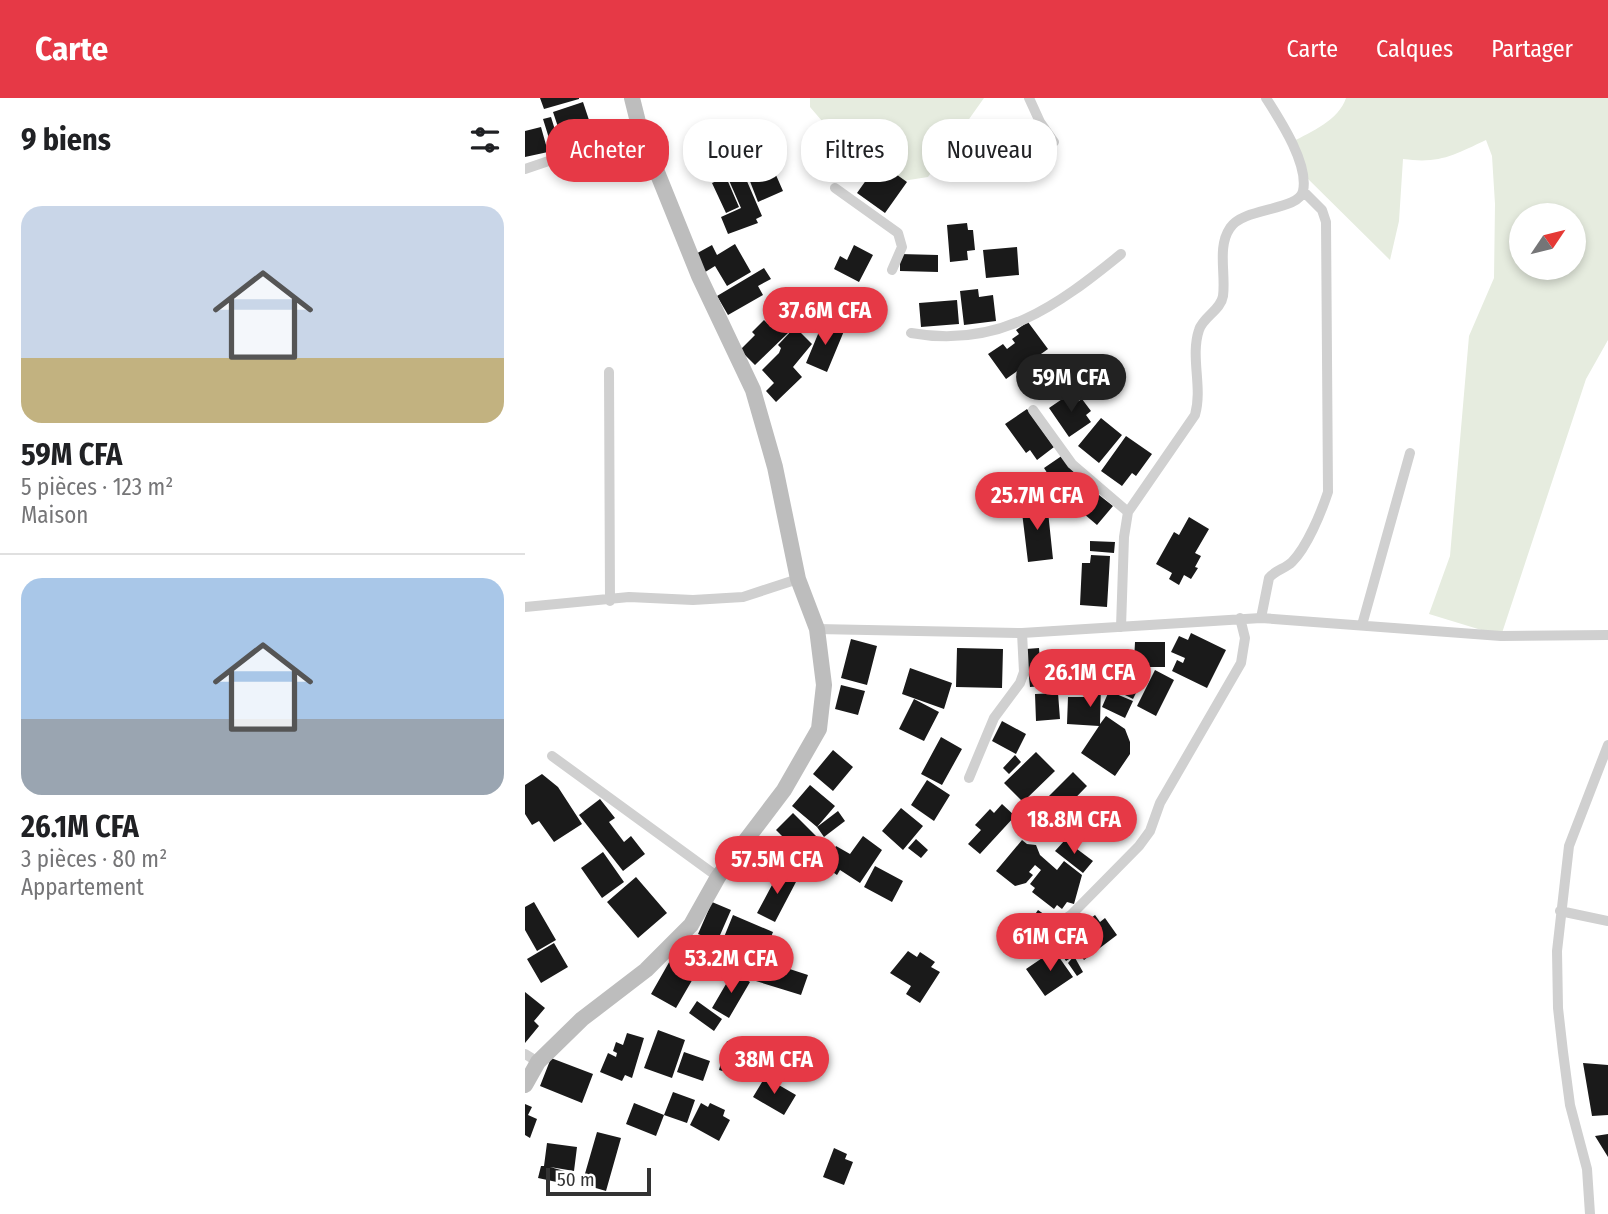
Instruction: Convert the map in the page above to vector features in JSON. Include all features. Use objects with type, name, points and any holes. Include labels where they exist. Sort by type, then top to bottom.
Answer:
[{"type":"street","points":[[632,98],[638,119]]},
{"type":"street","points":[[1029,98],[1038,119]]},
{"type":"street","points":[[1121,627],[1124,537],[1128,512],[1195,415],[1198,404],[1199,327],[1222,300],[1223,251],[1228,230],[1244,216],[1291,202],[1300,198],[1304,191],[1302,173],[1292,142],[1266,98]]},
{"type":"street","points":[[525,169],[546,162]]},
{"type":"street","points":[[525,1086],[531,1058],[646,970],[691,925],[718,877],[784,790],[819,729],[824,685],[817,629],[798,579],[775,467],[753,390],[699,275],[662,182]]},
{"type":"street","points":[[835,188],[898,233],[902,247],[892,270]]},
{"type":"street","points":[[1261,618],[1269,578],[1292,562],[1321,514],[1328,492],[1326,222],[1322,210],[1304,191]]},
{"type":"street","points":[[911,333],[940,338],[994,330],[1035,316],[1070,296],[1121,254]]},
{"type":"street","points":[[609,372],[610,601]]},
{"type":"street","points":[[1033,410],[1073,464],[1128,512]]},
{"type":"street","points":[[1362,625],[1410,453]]},
{"type":"street","points":[[525,607],[610,601],[629,597],[693,600],[743,597],[798,579]]},
{"type":"street","points":[[1019,949],[1071,915],[1112,876],[1150,831],[1160,803],[1241,663],[1245,638],[1240,618]]},
{"type":"street","points":[[817,629],[1022,633],[1261,618],[1501,636],[1608,635]]},
{"type":"street","points":[[969,778],[994,718],[1020,682],[1024,672],[1022,633]]},
{"type":"street","points":[[1590,1214],[1587,1169],[1570,1105],[1558,1008],[1557,951],[1569,846],[1608,745]]},
{"type":"street","points":[[552,756],[718,877]]},
{"type":"street","points":[[1560,911],[1608,922]]},
{"type":"shaded area","points":[[810,98],[984,98],[969,119],[922,119],[922,178],[908,180],[908,119],[820,119],[810,107]]},
{"type":"shaded area","points":[[1346,98],[1608,98],[1608,340],[1586,379],[1501,636],[1429,614],[1450,556],[1469,336],[1494,278],[1495,204],[1492,156],[1486,140],[1437,159],[1403,159],[1399,221],[1390,260],[1302,173],[1292,142],[1324,124],[1337,113]]},
{"type":"shaded area","points":[[874,182],[896,182],[877,185]]},
{"type":"building","points":[[540,98],[579,98],[579,99],[544,109]]},
{"type":"building","points":[[583,102],[589,119],[555,119],[553,112]]},
{"type":"building","points":[[541,127],[546,152],[525,157],[525,131]]},
{"type":"building","points":[[728,182],[739,207],[726,213],[712,183]]},
{"type":"building","points":[[730,182],[747,182],[762,216],[756,219],[758,223],[728,234],[721,217],[741,208]]},
{"type":"building","points":[[750,182],[779,182],[783,191],[758,202]]},
{"type":"building","points":[[865,182],[907,182],[885,213],[857,193]]},
{"type":"building","points":[[967,223],[968,230],[973,230],[975,250],[967,251],[968,260],[950,262],[947,225]]},
{"type":"building","points":[[735,244],[751,272],[727,286],[715,266],[702,274],[692,256],[712,245],[717,255]]},
{"type":"building","points":[[854,245],[873,255],[859,282],[834,269],[840,256],[847,260]]},
{"type":"building","points":[[1017,247],[1019,275],[986,278],[983,250]]},
{"type":"building","points":[[900,254],[938,255],[938,272],[900,271]]},
{"type":"building","points":[[764,268],[771,279],[758,286],[763,295],[728,315],[717,296]]},
{"type":"building","points":[[978,289],[979,297],[993,295],[996,321],[964,325],[960,291]]},
{"type":"building","points":[[957,300],[959,324],[921,327],[919,303]]},
{"type":"building","points":[[775,318],[789,332],[755,365],[740,350],[755,335],[752,332],[764,320],[768,324]]},
{"type":"building","points":[[823,322],[844,331],[827,372],[806,363]]},
{"type":"building","points":[[1028,322],[1048,349],[1006,379],[988,354],[1003,344],[1007,349],[1015,343],[1012,339],[1019,334],[1016,330]]},
{"type":"building","points":[[795,327],[812,344],[793,367],[802,377],[776,402],[766,391],[774,383],[762,370],[779,353],[781,348],[778,345]]},
{"type":"building","points":[[1071,393],[1077,402],[1082,399],[1091,411],[1086,415],[1091,422],[1069,437],[1049,408]]},
{"type":"building","points":[[1027,409],[1054,447],[1037,460],[1030,450],[1026,453],[1005,424]]},
{"type":"building","points":[[1101,418],[1122,435],[1099,463],[1078,446]]},
{"type":"building","points":[[1126,436],[1152,454],[1136,476],[1132,473],[1122,486],[1101,471]]},
{"type":"building","points":[[1063,455],[1080,481],[1060,493],[1044,468]]},
{"type":"building","points":[[1085,484],[1113,506],[1097,525],[1070,502]]},
{"type":"building","points":[[1047,502],[1053,559],[1028,562],[1021,504]]},
{"type":"building","points":[[1189,517],[1209,529],[1195,553],[1201,556],[1195,567],[1198,568],[1191,579],[1184,575],[1179,585],[1169,579],[1172,573],[1156,564],[1174,532],[1179,535]]},
{"type":"building","points":[[1090,541],[1115,542],[1114,553],[1090,551]]},
{"type":"building","points":[[1091,555],[1110,556],[1107,607],[1080,605],[1082,563],[1090,563]]},
{"type":"building","points":[[1191,633],[1226,650],[1207,688],[1172,671],[1177,660],[1183,663],[1185,658],[1171,652],[1179,636],[1188,640]]},
{"type":"building","points":[[851,639],[877,646],[867,685],[841,678]]},
{"type":"building","points":[[1135,642],[1165,642],[1165,667],[1143,667],[1143,662],[1134,661]]},
{"type":"building","points":[[957,648],[1003,649],[1002,688],[956,687]]},
{"type":"building","points":[[1039,648],[1042,686],[1030,687],[1026,649]]},
{"type":"building","points":[[1097,653],[1102,681],[1088,683],[1101,684],[1100,724],[1106,716],[1125,729],[1130,742],[1130,754],[1115,776],[1081,753],[1099,726],[1067,724],[1068,697],[1084,697],[1085,684],[1047,690],[1042,662]]},
{"type":"building","points":[[910,668],[952,683],[944,709],[902,694]]},
{"type":"building","points":[[1116,668],[1142,681],[1133,699],[1107,686]]},
{"type":"building","points":[[1155,670],[1174,680],[1156,716],[1137,706]]},
{"type":"building","points":[[841,685],[865,691],[858,715],[835,709]]},
{"type":"building","points":[[1109,691],[1133,701],[1125,718],[1102,707]]},
{"type":"building","points":[[1058,693],[1060,719],[1036,721],[1035,694]]},
{"type":"building","points":[[914,699],[939,712],[924,741],[899,729]]},
{"type":"building","points":[[1002,721],[1026,734],[1016,754],[992,741]]},
{"type":"building","points":[[941,737],[962,749],[942,785],[921,774]]},
{"type":"building","points":[[833,750],[853,767],[833,791],[813,774]]},
{"type":"building","points":[[1036,752],[1055,771],[1023,802],[1004,783]]},
{"type":"building","points":[[1015,755],[1021,762],[1009,774],[1003,768]]},
{"type":"building","points":[[1073,772],[1087,786],[1056,818],[1041,804]]},
{"type":"building","points":[[542,774],[558,787],[582,824],[554,842],[539,821],[532,825],[525,814],[525,785]]},
{"type":"building","points":[[927,780],[950,795],[934,821],[911,805]]},
{"type":"building","points":[[810,785],[835,806],[817,827],[792,806]]},
{"type":"building","points":[[600,799],[615,818],[609,822],[624,842],[631,836],[645,854],[623,871],[579,815]]},
{"type":"building","points":[[1002,804],[1015,816],[980,854],[968,844],[981,830],[975,825],[990,809],[994,813]]},
{"type":"building","points":[[901,808],[923,826],[903,850],[882,831]]},
{"type":"building","points":[[838,811],[845,821],[824,837],[817,827]]},
{"type":"building","points":[[793,813],[823,843],[799,867],[792,860],[799,853],[776,830]]},
{"type":"building","points":[[863,836],[882,850],[860,883],[840,870],[837,875],[824,866],[836,846],[850,854]]},
{"type":"building","points":[[916,839],[928,850],[921,858],[908,848]]},
{"type":"building","points":[[1022,840],[1036,845],[1040,855],[1057,870],[1064,861],[1082,875],[1074,904],[1067,902],[1062,909],[1057,905],[1054,909],[1032,892],[1035,888],[1030,884],[1041,870],[1035,865],[1029,872],[1033,875],[1026,883],[1015,886],[996,871]]},
{"type":"building","points":[[1065,840],[1093,861],[1083,873],[1055,851]]},
{"type":"building","points":[[603,852],[624,882],[602,898],[581,868]]},
{"type":"building","points":[[875,866],[903,881],[892,902],[864,887]]},
{"type":"building","points":[[780,870],[797,880],[775,922],[757,913]]},
{"type":"building","points":[[636,877],[667,913],[638,938],[607,902]]},
{"type":"building","points":[[534,902],[556,940],[537,951],[525,930],[525,907]]},
{"type":"building","points":[[712,902],[731,910],[717,942],[698,934]]},
{"type":"building","points":[[1038,910],[1055,922],[1046,935],[1029,923]]},
{"type":"building","points":[[733,915],[773,932],[763,958],[722,942]]},
{"type":"building","points":[[1095,915],[1100,922],[1105,918],[1117,935],[1084,960],[1066,937]]},
{"type":"building","points":[[1059,935],[1074,956],[1066,961],[1051,940]]},
{"type":"building","points":[[684,936],[709,951],[676,1008],[651,994]]},
{"type":"building","points":[[554,943],[568,967],[541,983],[527,959]]},
{"type":"building","points":[[1054,950],[1073,977],[1045,996],[1026,969]]},
{"type":"building","points":[[908,951],[917,957],[920,952],[935,962],[931,967],[940,972],[920,1003],[906,994],[911,986],[890,973]]},
{"type":"building","points":[[750,956],[808,975],[801,995],[743,977]]},
{"type":"building","points":[[1074,956],[1083,972],[1077,976],[1068,963]]},
{"type":"building","points":[[733,972],[750,982],[729,1018],[712,1008]]},
{"type":"building","points":[[525,992],[545,1008],[534,1021],[539,1026],[525,1043]]},
{"type":"building","points":[[697,1001],[722,1019],[714,1031],[689,1013]]},
{"type":"building","points":[[658,1030],[685,1040],[672,1078],[644,1068]]},
{"type":"building","points":[[627,1033],[644,1038],[632,1078],[625,1075],[622,1081],[600,1072],[608,1053],[616,1057],[617,1053],[613,1051],[616,1042],[623,1045]]},
{"type":"building","points":[[727,1041],[747,1046],[739,1076],[719,1070]]},
{"type":"building","points":[[684,1052],[710,1061],[703,1081],[677,1072]]},
{"type":"building","points":[[551,1058],[593,1074],[582,1103],[540,1086]]},
{"type":"building","points":[[1583,1063],[1608,1065],[1608,1115],[1592,1116]]},
{"type":"building","points":[[765,1077],[796,1095],[784,1115],[753,1097]]},
{"type":"building","points":[[673,1092],[695,1100],[687,1123],[664,1115]]},
{"type":"building","points":[[634,1103],[664,1115],[656,1136],[626,1124]]},
{"type":"building","points":[[701,1103],[708,1107],[710,1103],[725,1110],[723,1116],[730,1120],[719,1141],[690,1125]]},
{"type":"building","points":[[525,1104],[532,1107],[528,1115],[537,1119],[530,1138],[525,1135]]},
{"type":"building","points":[[597,1132],[621,1138],[606,1191],[582,1184]]},
{"type":"building","points":[[1608,1134],[1608,1157],[1595,1136]]},
{"type":"building","points":[[547,1143],[577,1147],[574,1171],[550,1167],[568,1172],[566,1184],[538,1178],[541,1166],[544,1166]]},
{"type":"building","points":[[834,1148],[847,1154],[845,1159],[853,1162],[844,1185],[823,1177]]}]
